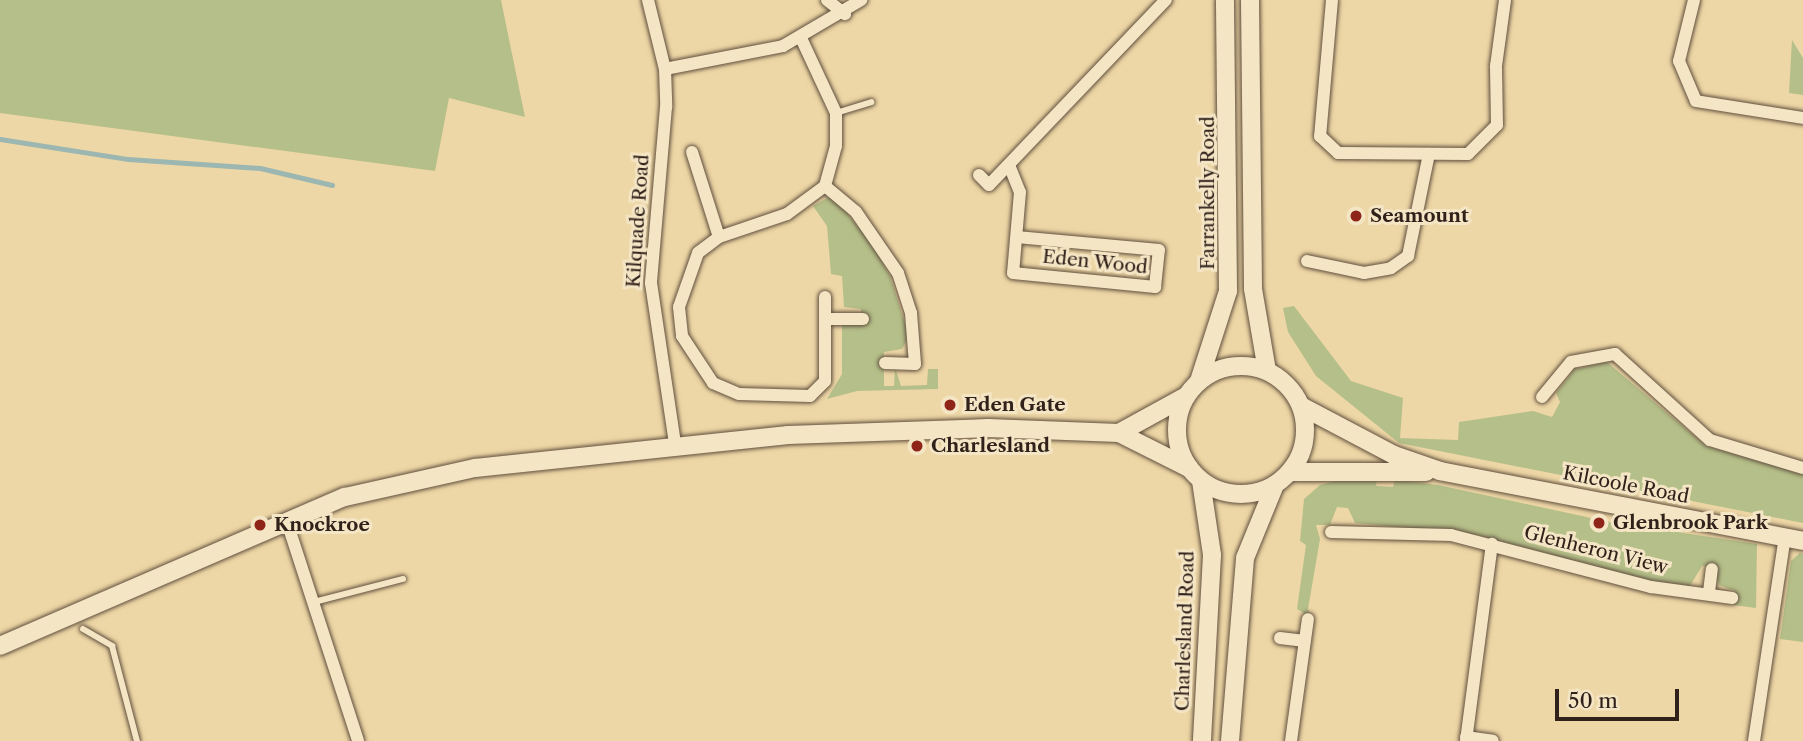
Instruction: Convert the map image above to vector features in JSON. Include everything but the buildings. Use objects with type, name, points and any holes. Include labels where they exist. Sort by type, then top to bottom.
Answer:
[{"type":"main road","name":"Farrankelly Road","points":[[1199,381],[1228,291],[1224,0]]},
{"type":"main road","points":[[1250,0],[1253,289],[1267,371],[1301,406],[1394,455],[1440,471]]},
{"type":"main road","points":[[1119,433],[1185,397],[1199,381],[1231,366],[1267,371]]},
{"type":"main road","points":[[1185,397],[1177,436],[1195,475]]},
{"type":"main road","points":[[1230,741],[1245,558],[1275,485],[1290,472],[1305,440],[1301,406]]},
{"type":"main road","points":[[0,646],[287,522],[407,480],[675,444],[923,430],[1119,433],[1195,475],[1237,494],[1275,485]]},
{"type":"main road","points":[[1290,472],[1440,471]]},
{"type":"main road","name":"Kilcoole Road","points":[[1440,471],[1794,539]]},
{"type":"main road","name":"Charlesland Road","points":[[1195,475],[1212,555],[1202,741]]},
{"type":"street","name":"Kilquade Road","points":[[648,0],[665,69],[651,283],[675,444]]},
{"type":"street","points":[[827,0],[845,14]]},
{"type":"street","points":[[665,69],[750,56],[801,38],[845,14],[861,0]]},
{"type":"street","points":[[979,175],[989,185],[1166,0]]},
{"type":"street","points":[[1332,0],[1320,136],[1338,153],[1429,154],[1468,154],[1497,125],[1496,66],[1505,0]]},
{"type":"street","points":[[1694,0],[1679,61],[1696,101],[1803,118]]},
{"type":"street","points":[[801,38],[836,113],[836,146],[825,186],[788,214],[719,237],[698,253],[679,307],[694,363],[713,383],[739,394],[810,396],[825,381],[825,297]]},
{"type":"street","points":[[692,152],[719,237]]},
{"type":"street","points":[[1307,261],[1364,272],[1391,268],[1408,256],[1429,154]]},
{"type":"street","name":"Eden Wood","points":[[1009,165],[1020,192],[1013,273],[1155,287],[1159,250],[1017,237]]},
{"type":"street","points":[[825,186],[856,212],[898,273],[911,313],[915,364],[885,363]]},
{"type":"street","points":[[825,319],[863,319]]},
{"type":"street","points":[[1542,397],[1571,362],[1615,354],[1710,440],[1803,468]]},
{"type":"street","points":[[287,522],[358,741]]},
{"type":"street","name":"Glenheron View","points":[[1331,532],[1451,535],[1651,587],[1709,592],[1732,598]]},
{"type":"street","points":[[1754,741],[1794,539]]},
{"type":"street","points":[[1492,544],[1466,739],[1493,741]]},
{"type":"street","points":[[1709,592],[1712,569]]},
{"type":"street","points":[[1292,741],[1308,619]]},
{"type":"street","points":[[1280,638],[1305,641]]},
{"type":"lane","points":[[836,113],[871,102]]},
{"type":"lane","points":[[314,602],[403,579]]},
{"type":"lane","points":[[83,629],[112,646],[136,741]]},
{"type":"green space","points":[[0,0],[501,0],[525,117],[449,98],[435,171],[0,113]]},
{"type":"green space","points":[[1792,40],[1803,58],[1803,95],[1789,93]]},
{"type":"green space","points":[[829,197],[849,207],[848,215],[871,242],[890,276],[909,336],[902,349],[884,352],[884,386],[894,386],[895,367],[901,386],[927,385],[928,369],[938,369],[938,389],[857,391],[827,399],[842,374],[842,323],[861,323],[861,309],[844,307],[842,276],[831,274],[827,226],[813,206]]},
{"type":"green space","points":[[1294,306],[1351,381],[1403,398],[1400,438],[1458,440],[1459,422],[1533,411],[1552,417],[1560,402],[1556,393],[1575,369],[1607,362],[1706,446],[1803,474],[1803,523],[1399,443],[1316,376],[1288,332],[1283,308]]},
{"type":"green space","points":[[1346,478],[1377,479],[1376,486],[1393,487],[1395,480],[1438,485],[1610,522],[1757,544],[1756,608],[1733,605],[1735,591],[1719,585],[1713,568],[1702,566],[1690,586],[1632,578],[1477,535],[1355,523],[1348,508],[1337,507],[1330,525],[1316,525],[1320,539],[1308,609],[1312,618],[1297,609],[1306,545],[1300,541],[1304,499],[1320,485]]},
{"type":"green space","points":[[1800,553],[1803,554],[1803,642],[1780,639],[1791,561]]},
{"type":"waterway","points":[[0,139],[128,159],[260,168],[332,185]]},
{"type":"place","name":"Seamount","points":[[1356,216]]},
{"type":"place","name":"Eden Gate","points":[[950,405]]},
{"type":"place","name":"Charlesland","points":[[917,446]]},
{"type":"place","name":"Glenbrook Park","points":[[1599,523]]},
{"type":"place","name":"Knockroe","points":[[260,525]]}]
